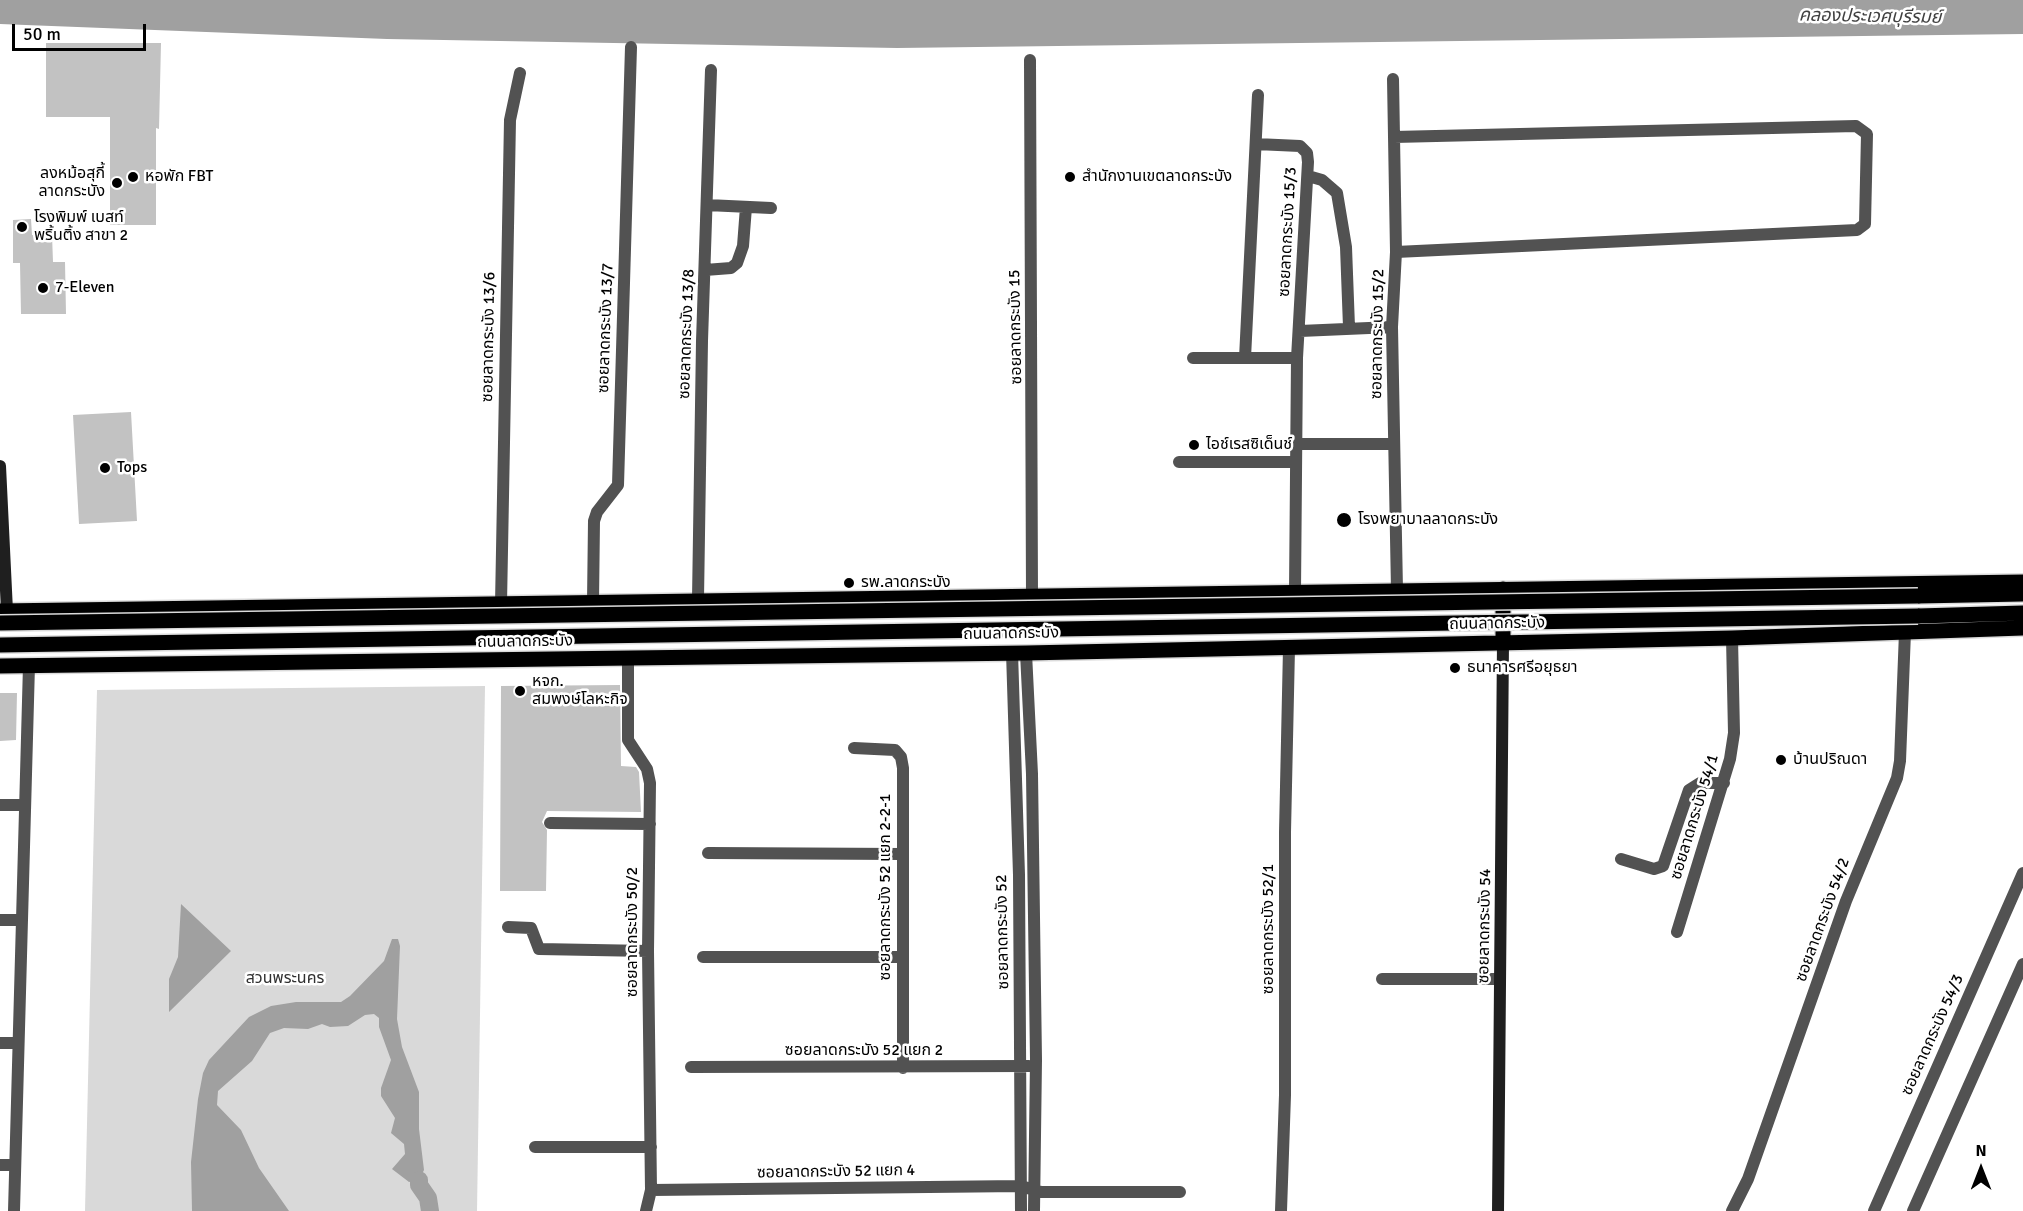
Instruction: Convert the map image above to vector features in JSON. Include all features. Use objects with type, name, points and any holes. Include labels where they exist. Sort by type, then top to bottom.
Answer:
[{"type":"main road","points":[[0,466],[2,615]]},
{"type":"main road","points":[[2,615],[698,599],[2023,582]]},
{"type":"main road","points":[[1503,589],[1503,642]]},
{"type":"main road","points":[[2,615],[2023,594]]},
{"type":"main road","points":[[0,645],[2023,613]]},
{"type":"main road","name":"ถนนลาดกระบัง","points":[[0,666],[1289,648],[1732,638],[2023,628]]},
{"type":"main road","name":"ซอยลาดกระบัง 54","points":[[1498,1211],[1503,642]]},
{"type":"street","name":"ซอยลาดกระบัง 13/7","points":[[593,602],[594,521],[597,512],[618,484],[631,47]]},
{"type":"street","name":"ซอยลาดกระบัง 15","points":[[1030,60],[1032,595]]},
{"type":"street","name":"ซอยลาดกระบัง 13/8","points":[[698,599],[711,70]]},
{"type":"street","name":"ซอยลาดกระบัง 13/6","points":[[501,604],[510,120],[520,73]]},
{"type":"street","name":"ซอยลาดกระบัง 15/2","points":[[1393,79],[1396,252],[1392,327],[1397,590]]},
{"type":"street","points":[[1245,358],[1258,95]]},
{"type":"street","points":[[1394,137],[1856,126],[1867,134],[1865,224],[1857,230],[1396,252]]},
{"type":"street","name":"ซอยลาดกระบัง 15/3","points":[[1256,144],[1304,148],[1308,162],[1297,358],[1295,591]]},
{"type":"street","points":[[1308,176],[1322,180],[1337,193],[1346,248],[1349,327]]},
{"type":"street","points":[[707,205],[771,208]]},
{"type":"street","points":[[705,270],[731,267],[737,263],[743,246],[746,207]]},
{"type":"street","points":[[1300,331],[1349,327],[1392,327]]},
{"type":"street","points":[[1193,358],[1297,358]]},
{"type":"street","points":[[1295,444],[1394,444]]},
{"type":"street","points":[[1179,462],[1295,462]]},
{"type":"street","name":"ซอยลาดกระบัง 54/2","points":[[1732,1211],[1748,1179],[1846,901],[1897,778],[1900,761],[1905,632]]},
{"type":"street","name":"ซอยลาดกระบัง 54/1","points":[[1677,932],[1724,783],[1734,733],[1732,638]]},
{"type":"street","name":"ซอยลาดกระบัง 52/1","points":[[1281,1211],[1285,1095],[1285,832],[1289,648]]},
{"type":"street","name":"ซอยลาดกระบัง 52","points":[[1019,652],[1032,786],[1036,1060],[1034,1211]]},
{"type":"street","name":"ซอยลาดกระบัง 52","points":[[1019,652],[1021,1211]]},
{"type":"street","name":"ซอยลาดกระบัง 50/2","points":[[628,659],[628,740],[650,777],[648,951],[651,1190],[646,1211]]},
{"type":"street","points":[[14,1211],[28,665]]},
{"type":"street","name":"ซอยลาดกระบัง 52 แยก 2-2-1","points":[[854,748],[888,748],[895,750],[901,758],[903,1068]]},
{"type":"street","points":[[1621,859],[1654,869],[1663,866],[1689,790],[1700,783],[1724,783]]},
{"type":"street","points":[[0,805],[25,805]]},
{"type":"street","points":[[550,823],[650,824]]},
{"type":"street","points":[[708,853],[903,854]]},
{"type":"street","name":"ซอยลาดกระบัง 54/3","points":[[1874,1211],[2023,873]]},
{"type":"street","points":[[0,920],[22,920]]},
{"type":"street","points":[[508,927],[531,928],[537,936],[539,949],[648,951]]},
{"type":"street","points":[[703,957],[901,957]]},
{"type":"street","points":[[1913,1211],[2023,964]]},
{"type":"street","points":[[1382,979],[1500,979]]},
{"type":"street","points":[[0,1043],[18,1043]]},
{"type":"street","name":"ซอยลาดกระบัง 52 แยก 2","points":[[691,1067],[1029,1066],[1036,1060]]},
{"type":"street","points":[[535,1147],[651,1147]]},
{"type":"street","points":[[0,1165],[15,1165]]},
{"type":"street","name":"ซอยลาดกระบัง 52 แยก 4","points":[[651,1190],[1021,1186],[1034,1190],[1180,1192]]},
{"type":"green space","name":"สวนพระนคร","points":[[485,686],[477,1211],[85,1211],[97,690]]},
{"type":"water","name":"คลองประเวศบุรีรมย์","points":[[0,0],[2023,0],[2023,34],[897,48],[387,39],[0,24]]},
{"type":"water","points":[[181,904],[231,951],[169,1012],[169,979],[178,957]]},
{"type":"water","points":[[392,939],[398,939],[400,946],[397,1019],[402,1047],[419,1092],[419,1129],[424,1170],[419,1180],[409,1182],[392,1169],[405,1154],[404,1144],[391,1133],[395,1118],[381,1096],[381,1088],[391,1060],[379,1027],[379,1018],[374,1014],[365,1015],[348,1026],[330,1027],[322,1024],[308,1029],[284,1028],[270,1033],[252,1061],[218,1091],[217,1105],[241,1130],[259,1168],[289,1211],[192,1211],[191,1162],[198,1099],[203,1073],[209,1060],[249,1017],[271,1006],[296,1002],[341,1002],[350,996],[384,961]]},
{"type":"building","name":"หอพัก FBT","points":[[46,43],[161,43],[159,129],[156,128],[156,225],[110,225],[110,117],[46,117]]},
{"type":"building","name":"7-Eleven","points":[[31,219],[32,235],[52,235],[53,262],[65,262],[66,314],[21,314],[20,263],[13,263],[13,220]]},
{"type":"building","name":"Tops","points":[[131,412],[137,521],[79,524],[73,415]]},
{"type":"building","points":[[620,685],[621,766],[636,767],[639,772],[641,812],[547,811],[542,822],[547,830],[546,891],[500,891],[501,686]]},
{"type":"building","points":[[0,693],[17,693],[16,740],[0,741]]},
{"type":"waterway","points":[[419,1180],[419,1185],[428,1198],[430,1211]]},
{"type":"place","name":"หอพัก FBT","points":[[133,177]]},
{"type":"place","name":"สำนักงานเขตลาดกระบัง","points":[[1070,177]]},
{"type":"place","name":"ลงหม้อสุกี้ ลาดกระบัง","points":[[117,183]]},
{"type":"place","name":"โรงพิมพ์ เบสท์ พริ้นติ้ง สาขา 2","points":[[22,227]]},
{"type":"place","name":"7-Eleven","points":[[43,288]]},
{"type":"place","name":"ไอช์เรสซิเด็นช์","points":[[1194,445]]},
{"type":"place","name":"Tops","points":[[105,468]]},
{"type":"place","name":"โรงพยาบาลลาดกระบัง","points":[[1344,520]]},
{"type":"place","name":"รพ.ลาดกระบัง","points":[[849,583]]},
{"type":"place","name":"ธนาคารศรีอยุธยา","points":[[1455,668]]},
{"type":"place","name":"หจก. สมพงษ์โลหะกิจ","points":[[520,691]]},
{"type":"place","name":"บ้านปริณดา","points":[[1781,760]]}]
